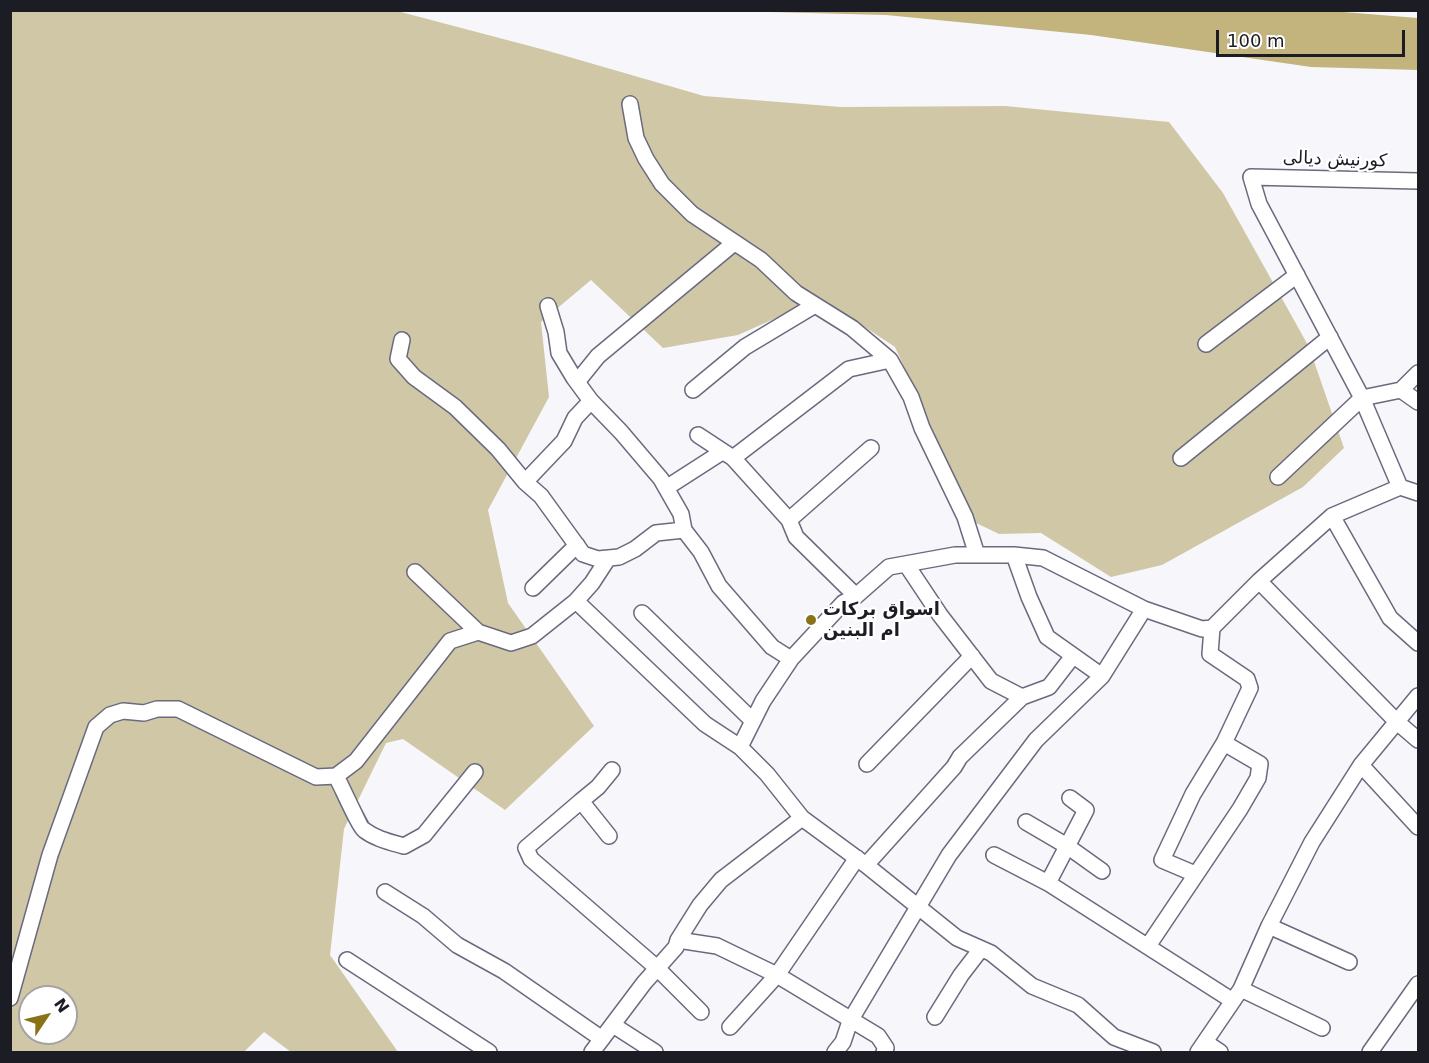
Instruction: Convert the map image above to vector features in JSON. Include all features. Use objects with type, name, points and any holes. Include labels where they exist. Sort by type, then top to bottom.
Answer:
[{"type":"street","points":[[630,104],[636,138],[646,159],[662,184],[692,214],[761,260],[796,293],[852,328],[890,360],[911,397],[922,428],[965,518],[977,555]]},
{"type":"street","name":"كورنيش ديالى","points":[[1297,275],[1259,204],[1251,177],[1419,181]]},
{"type":"street","points":[[577,382],[598,356],[734,243]]},
{"type":"street","points":[[1206,344],[1297,275],[1362,398],[1400,488]]},
{"type":"street","points":[[693,390],[745,347],[815,305]]},
{"type":"street","points":[[548,306],[556,332],[559,353],[577,382],[591,401],[661,479],[681,514],[684,530],[701,552],[718,586],[772,647],[791,659]]},
{"type":"street","points":[[1181,458],[1330,337]]},
{"type":"street","points":[[402,340],[398,359],[414,377],[455,407],[498,449],[525,482],[541,496],[584,554],[607,560],[635,549],[656,533],[684,530]]},
{"type":"street","points":[[666,488],[727,455],[849,369],[890,360]]},
{"type":"street","points":[[1278,477],[1362,398],[1401,390],[1419,373]]},
{"type":"street","points":[[1401,390],[1419,402]]},
{"type":"street","points":[[525,482],[564,441],[575,418],[591,401]]},
{"type":"street","points":[[698,435],[727,455],[789,520],[796,537],[856,596]]},
{"type":"street","points":[[789,520],[871,448]]},
{"type":"street","points":[[740,747],[763,701],[791,659],[843,603],[856,596],[889,567],[955,555],[1014,555],[1043,558],[1144,609],[1202,629],[1212,628],[1258,581],[1332,516],[1400,488],[1419,493]]},
{"type":"street","points":[[1332,516],[1390,618],[1419,643]]},
{"type":"street","points":[[533,588],[577,545]]},
{"type":"street","points":[[1014,555],[1047,637],[1102,676]]},
{"type":"street","points":[[415,572],[478,632],[510,643],[532,636],[576,601],[592,583],[607,560]]},
{"type":"street","points":[[906,564],[991,681],[1023,697]]},
{"type":"street","points":[[1258,581],[1398,722],[1419,740]]},
{"type":"street","points":[[576,601],[705,724],[740,747],[767,774],[802,818],[957,938],[991,953],[1032,986],[1078,1005],[1114,1037],[1117,1046],[1153,1053]]},
{"type":"street","points":[[835,1053],[843,1041],[850,1021],[949,855],[1036,740],[1102,676],[1144,609]]},
{"type":"street","points":[[642,613],[753,721]]},
{"type":"street","points":[[1195,874],[1162,860],[1193,794],[1224,743],[1250,688],[1247,679],[1210,654],[1212,628]]},
{"type":"street","points":[[10,998],[50,855],[96,728],[110,715],[123,711],[178,710],[316,777],[336,776],[356,761],[450,641],[478,632]]},
{"type":"street","points":[[867,764],[972,656]]},
{"type":"street","points":[[730,1027],[777,975],[861,862],[954,767],[960,757],[1023,697],[1049,687],[1073,656]]},
{"type":"street","points":[[1049,687],[1070,705]]},
{"type":"street","points":[[1220,1053],[1201,1047],[1237,995],[1312,842],[1361,765],[1419,696]]},
{"type":"street","points":[[1148,946],[1240,809],[1258,778],[1260,764],[1224,743]]},
{"type":"street","points":[[1361,765],[1419,827]]},
{"type":"street","points":[[612,770],[581,801],[526,848],[531,859],[657,968],[701,1012]]},
{"type":"street","points":[[336,776],[349,798],[362,829],[384,841],[404,846],[424,835],[475,772]]},
{"type":"street","points":[[1048,883],[1086,810],[1070,798]]},
{"type":"street","points":[[581,801],[609,836]]},
{"type":"street","points":[[592,1053],[657,968],[676,947],[700,904],[721,880],[802,818]]},
{"type":"street","points":[[1026,822],[1067,846],[1102,871]]},
{"type":"street","points":[[994,855],[1048,883],[1148,946],[1237,995],[1322,1028]]},
{"type":"street","points":[[384,892],[423,916],[457,945],[504,971],[602,1040]]},
{"type":"street","points":[[1269,926],[1349,962]]},
{"type":"street","points":[[678,940],[717,946],[777,975],[878,1036],[886,1048],[884,1053]]},
{"type":"street","points":[[935,1017],[961,975],[981,949]]},
{"type":"street","points":[[347,960],[489,1053]]},
{"type":"street","points":[[1370,1053],[1419,984]]},
{"type":"street","points":[[613,1025],[656,1053]]},
{"type":"shaded area","points":[[10,11],[397,11],[545,50],[704,96],[841,107],[1005,106],[1169,122],[1223,193],[1309,347],[1344,448],[1303,487],[1162,565],[1111,577],[1041,533],[999,534],[974,522],[895,347],[821,298],[738,335],[663,348],[591,280],[541,322],[549,397],[488,510],[508,603],[594,726],[505,810],[403,739],[386,743],[344,829],[330,955],[398,1052],[291,1052],[264,1032],[244,1052],[11,1052]]},
{"type":"shaded area","points":[[731,11],[1331,11],[1418,18],[1418,70],[1311,67],[1091,35],[886,15]]},
{"type":"place","name":"اسواق بركات ام البنين","points":[[811,620]]}]
